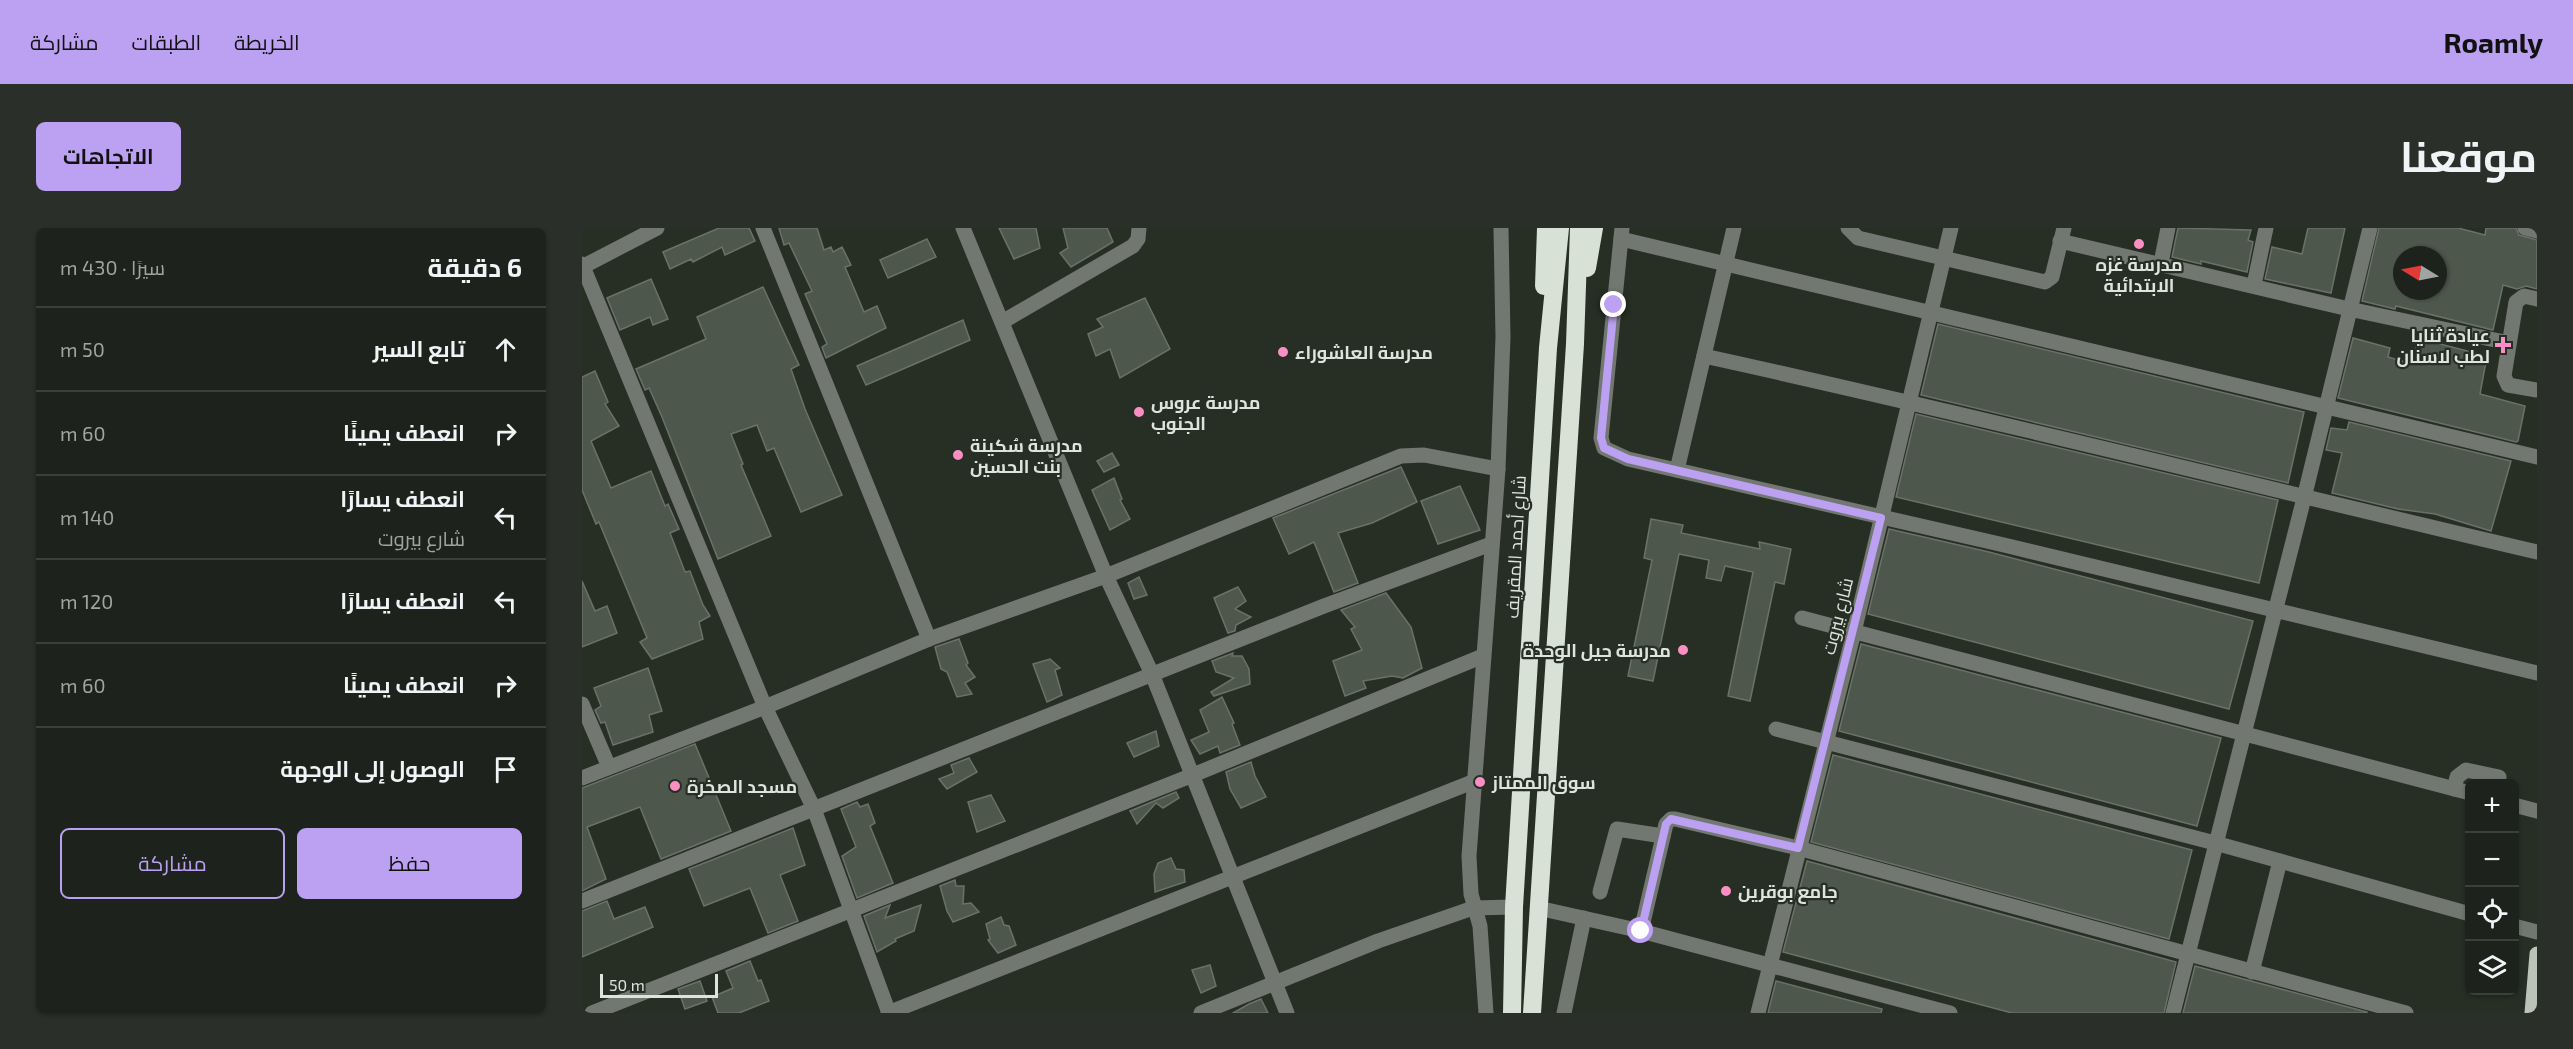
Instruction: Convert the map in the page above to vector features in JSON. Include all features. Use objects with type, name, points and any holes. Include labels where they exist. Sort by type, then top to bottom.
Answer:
[{"type":"highway","points":[[1545,228],[1544,297],[1548,348]]},
{"type":"highway","name":"شارع أحمد المقريف","points":[[1512,1013],[1514,907],[1548,348],[1560,228]]},
{"type":"highway","points":[[1532,1013],[1575,344],[1580,228]]},
{"type":"highway","points":[[1575,344],[1594,228]]},
{"type":"main road","points":[[2534,1008],[2537,954]]},
{"type":"street","points":[[657,228],[582,266],[765,707],[814,809],[889,1013],[1474,781]]},
{"type":"street","points":[[763,228],[929,639]]},
{"type":"street","points":[[963,228],[1106,576],[1152,674],[1287,1013]]},
{"type":"street","points":[[1002,322],[1133,246],[1138,239],[1139,228]]},
{"type":"street","points":[[1486,1013],[1480,926],[1473,908],[1469,856],[1498,469],[1503,337],[1501,228]]},
{"type":"street","points":[[1677,470],[1734,228]]},
{"type":"street","points":[[1848,228],[1849,232],[1858,238],[2045,282],[2052,277],[2062,235],[2161,263],[2349,309],[2509,343]]},
{"type":"street","name":"شارع بيروت","points":[[1758,1013],[1911,401],[1951,228]]},
{"type":"street","points":[[2161,263],[2168,228]]},
{"type":"street","points":[[2254,285],[2266,228]]},
{"type":"street","points":[[2173,1013],[2370,228]]},
{"type":"street","points":[[2525,228],[2537,231]]},
{"type":"street","points":[[2537,457],[1932,313],[1727,262],[1622,233],[1601,438],[1604,448],[1615,454],[2537,673]]},
{"type":"street","points":[[2537,299],[2524,296],[2516,303],[2505,381],[2508,385],[2537,390]]},
{"type":"street","points":[[1704,356],[1911,401],[2304,498],[2537,552]]},
{"type":"street","points":[[582,778],[765,707],[929,639],[1106,576],[1401,456],[1424,455],[1498,469]]},
{"type":"street","points":[[582,901],[1324,606],[1491,544]]},
{"type":"street","points":[[1802,618],[2465,792]]},
{"type":"street","points":[[592,1013],[1193,775],[1483,656]]},
{"type":"street","points":[[582,704],[609,767]]},
{"type":"street","points":[[1776,729],[2215,843],[2465,913]]},
{"type":"street","points":[[2454,789],[2457,777],[2466,770],[2499,777]]},
{"type":"street","points":[[2519,806],[2537,811]]},
{"type":"street","points":[[1641,931],[1666,824],[1671,819],[1675,819],[1798,848],[2406,1013]]},
{"type":"street","points":[[1600,892],[1617,829],[1663,836]]},
{"type":"street","points":[[2252,972],[2280,861]]},
{"type":"street","points":[[1201,1013],[1378,941],[1473,908],[1514,907]]},
{"type":"street","points":[[1538,908],[1641,931],[1950,1013]]},
{"type":"street","points":[[1564,1013],[1584,918]]},
{"type":"street","points":[[2519,927],[2537,932]]},
{"type":"building","points":[[719,228],[749,228],[755,241],[725,255],[722,247],[693,262],[691,259],[670,269],[663,252]]},
{"type":"building","points":[[779,228],[817,228],[824,250],[831,247],[833,252],[842,247],[851,265],[845,267],[864,312],[877,306],[886,328],[826,358],[822,347],[827,344],[805,294],[812,291],[789,243],[784,245]]},
{"type":"building","points":[[999,228],[1036,228],[1040,248],[1014,259]]},
{"type":"building","points":[[1063,228],[1107,228],[1113,242],[1071,267],[1060,253],[1068,248]]},
{"type":"building","points":[[2178,228],[2251,230],[2248,240],[2253,242],[2247,272],[2172,257]]},
{"type":"building","points":[[2308,228],[2345,228],[2331,293],[2265,279],[2272,247],[2302,254]]},
{"type":"building","points":[[2379,228],[2458,228],[2485,235],[2486,228],[2516,228],[2519,235],[2537,240],[2537,289],[2526,286],[2517,289],[2503,285],[2493,330],[2396,306],[2395,309],[2362,301]]},
{"type":"building","points":[[927,239],[936,257],[888,278],[880,260]]},
{"type":"building","points":[[651,279],[668,319],[653,325],[650,317],[620,330],[607,298]]},
{"type":"building","points":[[763,287],[799,365],[791,369],[805,409],[842,495],[801,512],[774,448],[767,451],[757,425],[731,434],[743,464],[741,465],[771,536],[718,559],[662,417],[649,388],[645,390],[636,369],[706,339],[697,317]]},
{"type":"building","points":[[1145,298],[1170,349],[1120,378],[1110,349],[1096,356],[1088,334],[1103,327],[1097,319]]},
{"type":"building","points":[[963,320],[970,340],[866,385],[857,366]]},
{"type":"building","points":[[1938,324],[2304,412],[2288,483],[1921,395]]},
{"type":"building","points":[[2419,334],[2441,339],[2440,344],[2487,356],[2480,394],[2525,406],[2518,441],[2338,398],[2353,338],[2390,348],[2388,357],[2412,364]]},
{"type":"building","points":[[595,371],[608,402],[605,404],[619,426],[591,441],[611,488],[651,471],[665,506],[668,504],[679,529],[670,533],[685,572],[690,571],[703,605],[710,616],[699,622],[703,639],[652,659],[640,642],[647,638],[599,522],[596,524],[582,490],[582,377]]},
{"type":"building","points":[[1916,414],[2278,500],[2259,583],[1896,497]]},
{"type":"building","points":[[2349,422],[2511,461],[2491,531],[2435,514],[2398,509],[2332,493],[2342,453],[2326,450],[2331,428],[2347,430]]},
{"type":"building","points":[[1112,453],[1119,465],[1104,472],[1097,461]]},
{"type":"building","points":[[1401,467],[1417,502],[1372,523],[1338,533],[1358,583],[1334,592],[1314,542],[1289,554],[1273,518]]},
{"type":"building","points":[[1114,478],[1122,499],[1120,500],[1130,519],[1110,530],[1092,490]]},
{"type":"building","points":[[1460,486],[1480,530],[1438,544],[1421,501]]},
{"type":"building","points":[[1651,519],[1683,525],[1681,533],[1760,549],[1759,542],[1791,549],[1784,584],[1775,582],[1750,701],[1728,696],[1753,572],[1725,566],[1721,581],[1706,578],[1709,560],[1679,554],[1653,681],[1628,676],[1652,560],[1644,558]]},
{"type":"building","points":[[1889,529],[1989,552],[2253,621],[2229,709],[1868,614]]},
{"type":"building","points":[[1139,577],[1147,595],[1134,599],[1128,583]]},
{"type":"building","points":[[582,581],[595,611],[607,606],[617,633],[582,647]]},
{"type":"building","points":[[1238,587],[1246,601],[1235,609],[1251,617],[1236,625],[1235,631],[1228,633],[1214,598]]},
{"type":"building","points":[[1386,593],[1411,627],[1422,668],[1403,678],[1392,676],[1363,681],[1366,688],[1345,696],[1333,661],[1362,650],[1351,629],[1355,627],[1341,610]]},
{"type":"building","points":[[959,639],[968,663],[966,665],[975,677],[965,683],[972,694],[957,697],[947,672],[941,669],[935,647]]},
{"type":"building","points":[[1861,644],[2221,738],[2197,826],[1839,731]]},
{"type":"building","points":[[1233,653],[1232,656],[1242,656],[1249,669],[1250,684],[1214,696],[1211,692],[1234,678],[1216,672],[1212,661]]},
{"type":"building","points":[[1050,659],[1060,668],[1055,670],[1062,695],[1047,702],[1033,664]]},
{"type":"building","points":[[648,668],[662,711],[649,715],[653,732],[613,745],[605,722],[601,723],[595,710],[601,706],[594,688]]},
{"type":"building","points":[[1222,697],[1234,723],[1232,724],[1240,745],[1220,753],[1218,746],[1200,754],[1191,740],[1209,732],[1200,710]]},
{"type":"building","points":[[1156,731],[1159,746],[1134,757],[1127,743]]},
{"type":"building","points":[[695,744],[731,831],[661,859],[640,807],[587,827],[606,879],[582,891],[582,788]]},
{"type":"building","points":[[1833,755],[2192,850],[2169,939],[1811,842]]},
{"type":"building","points":[[969,758],[977,772],[947,789],[939,779],[954,773],[951,765]]},
{"type":"building","points":[[1251,762],[1255,776],[1266,797],[1241,808],[1230,789],[1226,772]]},
{"type":"building","points":[[1176,792],[1179,798],[1163,808],[1156,803],[1137,824],[1130,811]]},
{"type":"building","points":[[991,795],[1005,821],[977,832],[968,802]]},
{"type":"building","points":[[857,802],[860,807],[868,804],[875,823],[870,826],[893,883],[857,898],[842,856],[856,847],[841,809]]},
{"type":"building","points":[[793,828],[805,865],[780,875],[798,921],[768,933],[750,888],[704,906],[689,869]]},
{"type":"building","points":[[1171,858],[1176,869],[1184,870],[1185,882],[1155,892],[1154,874],[1158,863]]},
{"type":"building","points":[[1807,861],[2176,962],[2164,1013],[2012,1013],[1783,952]]},
{"type":"building","points":[[955,880],[956,886],[964,886],[963,904],[971,903],[979,912],[953,922],[947,911],[940,886]]},
{"type":"building","points":[[607,901],[614,919],[645,907],[653,927],[582,957],[582,911]]},
{"type":"building","points":[[890,905],[885,918],[921,905],[914,931],[895,939],[896,941],[877,952],[864,916]]},
{"type":"building","points":[[1001,917],[1004,925],[1009,926],[1016,945],[998,953],[988,940],[990,939],[986,924]]},
{"type":"building","points":[[750,961],[769,1001],[739,1013],[718,1013],[712,997],[733,988],[726,971]]},
{"type":"building","points":[[1210,965],[1216,986],[1201,993],[1192,970]]},
{"type":"building","points":[[2195,966],[2367,1012],[2367,1013],[2183,1013]]},
{"type":"building","points":[[700,981],[707,1001],[685,1009],[678,989]]},
{"type":"building","points":[[1776,981],[1882,1009],[1881,1013],[1768,1013]]},
{"type":"building","points":[[1261,999],[1268,1013],[1233,1013],[1249,1004]]},
{"type":"place","name":"مدرسة غزه الابتدائية","points":[[2139,244]]},
{"type":"place","name":"عيادة ثنايا لطب لاسنان","points":[[2503,345]]},
{"type":"place","name":"مدرسة العاشوراء","points":[[1283,352]]},
{"type":"place","name":"مدرسة عروس الجنوب","points":[[1139,412]]},
{"type":"place","name":"مدرسة سُكينة بنت الحسين","points":[[958,455]]},
{"type":"place","name":"مدرسة جيل الوحدة","points":[[1683,650]]},
{"type":"place","name":"سوق الممتاز","points":[[1480,782]]},
{"type":"place","name":"مسجد الصخرة","points":[[675,786]]},
{"type":"place","name":"جامع بوقرين","points":[[1726,891]]},
{"type":"route","points":[[1614,305],[1601,438],[1604,448],[1628,459],[1881,518],[1798,848],[1671,819],[1666,824],[1641,931]]}]
